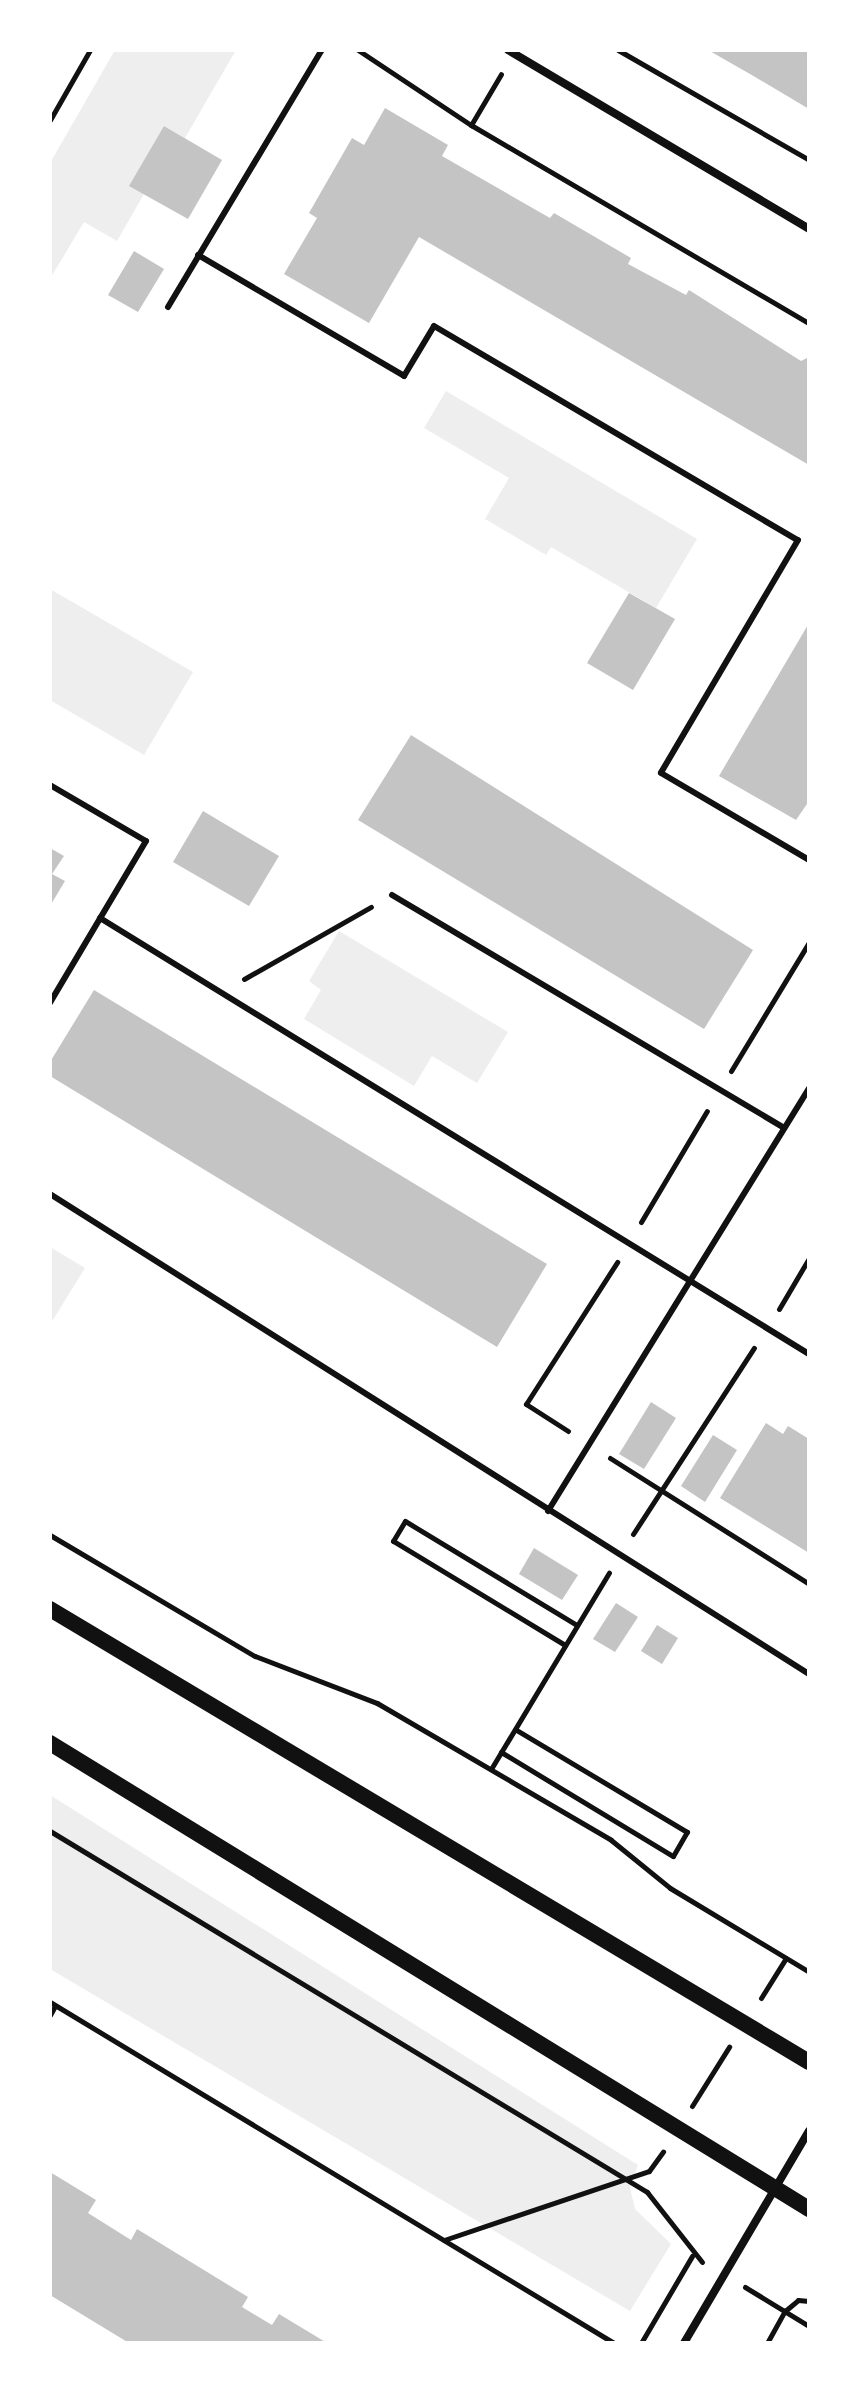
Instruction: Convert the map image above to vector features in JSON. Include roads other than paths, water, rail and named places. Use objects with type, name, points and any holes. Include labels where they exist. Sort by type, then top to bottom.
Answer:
[{"type":"main road","points":[[50,1609],[809,2062]]},
{"type":"main road","points":[[50,1743],[809,2209]]},
{"type":"street","points":[[510,52],[809,229]]},
{"type":"street","points":[[684,2343],[809,2131]]},
{"type":"lane","points":[[168,307],[322,50]]},
{"type":"lane","points":[[198,255],[404,376],[434,326],[798,540],[661,773],[809,860]]},
{"type":"lane","points":[[50,785],[146,841],[50,1003]]},
{"type":"lane","points":[[392,895],[784,1128]]},
{"type":"lane","points":[[100,918],[809,1354]]},
{"type":"lane","points":[[548,1511],[809,1088]]},
{"type":"lane","points":[[50,1194],[809,1674]]}]
